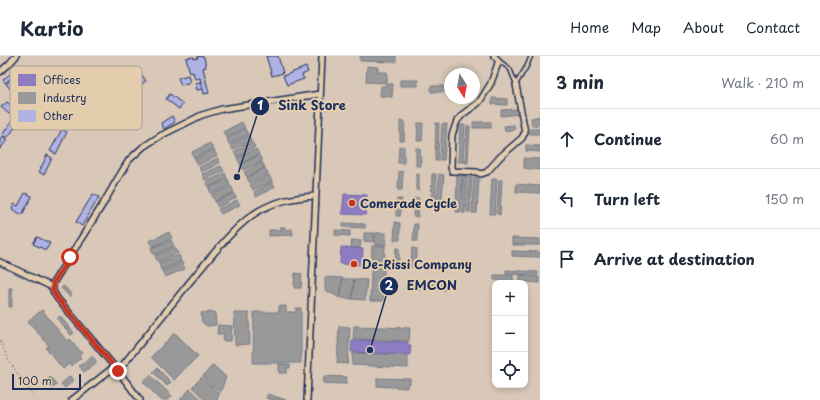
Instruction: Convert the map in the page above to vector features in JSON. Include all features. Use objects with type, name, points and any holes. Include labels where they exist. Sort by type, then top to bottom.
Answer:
[{"type":"street","points":[[0,72],[10,64],[16,56]]},
{"type":"street","points":[[307,400],[322,56]]},
{"type":"street","points":[[494,56],[498,60],[491,83],[480,101],[460,116],[454,126],[450,167],[452,172],[477,172],[481,174],[487,172],[500,157],[522,138],[525,132],[516,85]]},
{"type":"street","points":[[52,287],[129,160],[143,147],[160,136],[202,115],[222,109],[320,94]]},
{"type":"street","points":[[72,400],[116,369],[216,250],[247,220],[261,210],[278,202],[295,197],[315,196]]},
{"type":"street","points":[[0,262],[52,287],[57,298],[140,400]]},
{"type":"lane","points":[[516,85],[531,56]]},
{"type":"lane","points":[[498,60],[510,69],[516,85]]},
{"type":"path","points":[[0,341],[9,361],[36,400]]},
{"type":"building: Offices","points":[[344,194],[367,195],[366,215],[342,214]]},
{"type":"building: Offices","points":[[341,247],[363,249],[362,265],[340,264]]},
{"type":"building: Offices","points":[[352,340],[408,342],[408,345],[411,345],[410,355],[351,352]]},
{"type":"building: Industry","points":[[360,56],[396,56],[396,62],[360,61]]},
{"type":"building: Industry","points":[[367,66],[378,67],[378,72],[387,72],[387,83],[366,82]]},
{"type":"building: Industry","points":[[400,80],[418,80],[418,86],[400,86]]},
{"type":"building: Industry","points":[[386,84],[393,84],[392,97],[380,96],[381,86],[386,86]]},
{"type":"building: Industry","points":[[431,86],[444,86],[444,92],[431,92]]},
{"type":"building: Industry","points":[[492,98],[507,99],[507,105],[492,104]]},
{"type":"building: Industry","points":[[518,109],[519,114],[501,116],[501,110]]},
{"type":"building: Industry","points":[[540,116],[540,125],[532,126],[531,118]]},
{"type":"building: Industry","points":[[400,121],[405,121],[404,141],[400,141]]},
{"type":"building: Industry","points":[[242,122],[245,128],[226,137],[223,132]]},
{"type":"building: Industry","points":[[473,122],[491,122],[491,128],[473,128]]},
{"type":"building: Industry","points":[[418,123],[423,123],[422,141],[417,141]]},
{"type":"building: Industry","points":[[436,123],[439,123],[438,161],[435,161]]},
{"type":"building: Industry","points":[[442,124],[447,124],[444,160],[440,160]]},
{"type":"building: Industry","points":[[460,125],[465,125],[463,162],[458,162]]},
{"type":"building: Industry","points":[[514,125],[515,129],[505,131],[504,126]]},
{"type":"building: Industry","points":[[467,126],[470,126],[468,163],[465,163]]},
{"type":"building: Industry","points":[[245,129],[248,134],[229,144],[227,138]]},
{"type":"building: Industry","points":[[530,129],[540,129],[540,134],[530,134]]},
{"type":"building: Industry","points":[[249,135],[251,141],[233,150],[230,145]]},
{"type":"building: Industry","points":[[252,142],[255,147],[237,157],[234,152]]},
{"type":"building: Industry","points":[[210,143],[213,149],[194,158],[192,152]]},
{"type":"building: Industry","points":[[526,145],[540,146],[540,152],[526,151]]},
{"type":"building: Industry","points":[[399,146],[404,147],[404,163],[398,163]]},
{"type":"building: Industry","points":[[416,148],[420,148],[421,166],[416,166]]},
{"type":"building: Industry","points":[[256,149],[259,154],[240,164],[237,158]]},
{"type":"building: Industry","points":[[214,150],[217,156],[198,165],[195,159]]},
{"type":"building: Industry","points":[[259,155],[262,161],[243,170],[240,165]]},
{"type":"building: Industry","points":[[218,158],[220,163],[201,172],[199,167]]},
{"type":"building: Industry","points":[[524,158],[540,159],[540,170],[524,168]]},
{"type":"building: Industry","points":[[262,162],[265,167],[247,177],[244,172]]},
{"type":"building: Industry","points":[[221,166],[224,171],[205,180],[202,174]]},
{"type":"building: Industry","points":[[265,168],[268,174],[250,183],[247,178]]},
{"type":"building: Industry","points":[[399,171],[403,172],[402,190],[398,190]]},
{"type":"building: Industry","points":[[225,173],[227,178],[209,187],[206,182]]},
{"type":"building: Industry","points":[[416,174],[419,174],[419,190],[416,190]]},
{"type":"building: Industry","points":[[432,174],[436,174],[436,207],[431,207]]},
{"type":"building: Industry","points":[[439,174],[444,175],[441,208],[437,207]]},
{"type":"building: Industry","points":[[269,175],[272,181],[253,190],[250,185]]},
{"type":"building: Industry","points":[[457,175],[462,175],[460,212],[456,212]]},
{"type":"building: Industry","points":[[463,176],[467,176],[465,213],[462,213]]},
{"type":"building: Industry","points":[[469,176],[472,176],[470,212],[467,212]]},
{"type":"building: Industry","points":[[474,177],[479,177],[477,213],[472,213]]},
{"type":"building: Industry","points":[[228,179],[230,185],[211,194],[209,188]]},
{"type":"building: Industry","points":[[492,179],[497,179],[495,214],[490,214]]},
{"type":"building: Industry","points":[[499,180],[502,180],[500,215],[497,214]]},
{"type":"building: Industry","points":[[272,182],[275,187],[256,197],[254,192]]},
{"type":"building: Industry","points":[[516,184],[540,186],[540,193],[516,192]]},
{"type":"building: Industry","points":[[231,186],[234,192],[215,201],[212,195]]},
{"type":"building: Industry","points":[[234,193],[236,198],[218,207],[215,202]]},
{"type":"building: Industry","points":[[414,198],[419,198],[418,217],[413,216]]},
{"type":"building: Industry","points":[[397,199],[402,199],[400,216],[396,216]]},
{"type":"building: Industry","points":[[237,200],[240,205],[221,214],[218,209]]},
{"type":"building: Industry","points":[[395,222],[400,223],[400,240],[394,240]]},
{"type":"building: Industry","points":[[343,223],[365,224],[365,228],[343,227]]},
{"type":"building: Industry","points":[[414,224],[418,224],[417,241],[413,241]]},
{"type":"building: Industry","points":[[280,227],[285,227],[285,230],[292,229],[293,235],[269,236],[269,230],[281,230]]},
{"type":"building: Industry","points":[[335,230],[350,231],[350,236],[335,235]]},
{"type":"building: Industry","points":[[169,232],[172,238],[152,247],[149,241]]},
{"type":"building: Industry","points":[[364,233],[374,233],[374,242],[364,241]]},
{"type":"building: Industry","points":[[375,233],[386,233],[386,245],[375,245]]},
{"type":"building: Industry","points":[[512,238],[540,239],[540,245],[512,245]]},
{"type":"building: Industry","points":[[171,240],[174,246],[154,255],[151,248]]},
{"type":"building: Industry","points":[[352,240],[361,241],[360,248],[351,247]]},
{"type":"building: Industry","points":[[372,246],[385,246],[383,301],[370,301]]},
{"type":"building: Industry","points":[[175,247],[178,253],[158,262],[155,256]]},
{"type":"building: Industry","points":[[396,248],[399,248],[399,261],[395,261]]},
{"type":"building: Industry","points":[[412,248],[417,249],[416,267],[411,267]]},
{"type":"building: Industry","points":[[512,251],[540,252],[540,257],[512,256]]},
{"type":"building: Industry","points":[[179,255],[181,261],[161,270],[159,263]]},
{"type":"building: Industry","points":[[182,262],[185,269],[165,277],[162,271]]},
{"type":"building: Industry","points":[[506,270],[538,272],[538,275],[506,274]]},
{"type":"building: Industry","points":[[295,273],[302,274],[301,288],[294,288]]},
{"type":"building: Industry","points":[[494,275],[513,275],[513,280],[494,280]]},
{"type":"building: Industry","points":[[520,275],[539,277],[539,283],[528,282],[528,280],[520,280]]},
{"type":"building: Industry","points":[[325,277],[342,278],[340,298],[325,290]]},
{"type":"building: Industry","points":[[342,279],[354,279],[352,299],[341,298]]},
{"type":"building: Industry","points":[[354,279],[367,280],[365,300],[352,299]]},
{"type":"building: Industry","points":[[406,283],[447,284],[446,290],[406,289]]},
{"type":"building: Industry","points":[[64,286],[72,295],[70,297],[61,288]]},
{"type":"building: Industry","points":[[9,288],[12,288],[12,307],[9,307]]},
{"type":"building: Industry","points":[[279,306],[286,306],[286,312],[296,312],[296,308],[301,308],[301,363],[253,363],[254,312],[279,312]]},
{"type":"building: Industry","points":[[42,310],[67,341],[70,339],[82,353],[79,355],[81,358],[71,366],[69,364],[63,369],[46,348],[49,346],[28,321]]},
{"type":"building: Industry","points":[[215,312],[216,325],[207,326],[202,322],[201,313]]},
{"type":"building: Industry","points":[[234,313],[249,313],[250,344],[235,345]]},
{"type":"building: Industry","points":[[60,316],[74,333],[71,335],[57,319]]},
{"type":"building: Industry","points":[[218,325],[232,326],[231,341],[223,341],[224,334],[217,334]]},
{"type":"building: Industry","points":[[339,326],[350,327],[348,364],[337,363]]},
{"type":"building: Industry","points":[[354,326],[410,328],[409,341],[353,339]]},
{"type":"building: Industry","points":[[175,333],[198,356],[174,380],[151,357]]},
{"type":"building: Industry","points":[[353,353],[408,355],[408,368],[352,365]]},
{"type":"building: Industry","points":[[92,356],[97,362],[84,372],[79,366]]},
{"type":"building: Industry","points":[[279,364],[290,365],[290,368],[287,368],[287,373],[279,373]]},
{"type":"building: Industry","points":[[213,365],[226,377],[220,393],[203,376]]},
{"type":"building: Industry","points":[[157,368],[171,382],[167,386],[153,372]]},
{"type":"building: Industry","points":[[150,375],[172,396],[167,400],[161,400],[143,382]]},
{"type":"building: Industry","points":[[70,376],[74,380],[65,388],[61,384]]},
{"type":"building: Industry","points":[[324,376],[347,377],[346,384],[323,383]]},
{"type":"building: Industry","points":[[50,377],[57,385],[52,388],[46,381]]},
{"type":"building: Industry","points":[[202,377],[219,394],[217,400],[205,400],[192,387]]},
{"type":"building: Industry","points":[[377,378],[410,379],[410,384],[407,384],[407,388],[377,386]]},
{"type":"building: Industry","points":[[190,389],[202,400],[180,400]]},
{"type":"building: Industry","points":[[268,394],[286,400],[272,400],[266,398]]},
{"type":"building: Other","points":[[198,56],[204,57],[206,67],[203,68],[209,93],[204,94],[200,78],[195,79],[193,72],[190,73],[186,58],[194,57],[194,59],[198,58]]},
{"type":"building: Other","points":[[266,56],[278,56],[283,73],[272,76]]},
{"type":"building: Other","points":[[306,67],[308,72],[302,75],[304,79],[287,85],[283,76]]},
{"type":"building: Other","points":[[10,74],[10,79],[5,83],[3,80]]},
{"type":"building: Other","points":[[142,75],[146,81],[142,84]]},
{"type":"building: Other","points":[[188,75],[190,82],[181,85],[178,78]]},
{"type":"building: Other","points":[[10,81],[10,89],[6,84]]},
{"type":"building: Other","points":[[200,82],[202,89],[197,90],[195,83]]},
{"type":"building: Other","points":[[170,94],[183,104],[179,109],[166,99]]},
{"type":"building: Other","points":[[7,102],[10,105],[10,113],[9,114],[1,107]]},
{"type":"building: Other","points":[[172,116],[175,122],[164,129],[161,123]]},
{"type":"building: Other","points":[[10,124],[10,130],[13,130],[7,138],[2,135]]},
{"type":"building: Other","points":[[61,130],[67,132],[56,154],[50,151]]},
{"type":"building: Other","points":[[2,136],[7,140],[0,149],[0,139]]},
{"type":"building: Other","points":[[47,155],[52,158],[44,175],[39,172]]},
{"type":"building: Other","points":[[25,193],[32,196],[22,215],[12,209],[14,204],[18,206]]},
{"type":"building: Other","points":[[93,194],[99,197],[82,226],[76,222]]},
{"type":"building: Other","points":[[37,237],[50,243],[46,250],[33,244]]},
{"type":"place","name":"Sink Store","points":[[237,177]]},
{"type":"place","name":"Comerade Cycle","points":[[352,203]]},
{"type":"place","name":"De-Rissi Company","points":[[354,264]]},
{"type":"place","name":"EMCON","points":[[370,350]]},
{"type":"route","points":[[70,257],[53,283],[53,291],[57,298],[118,371]]}]
